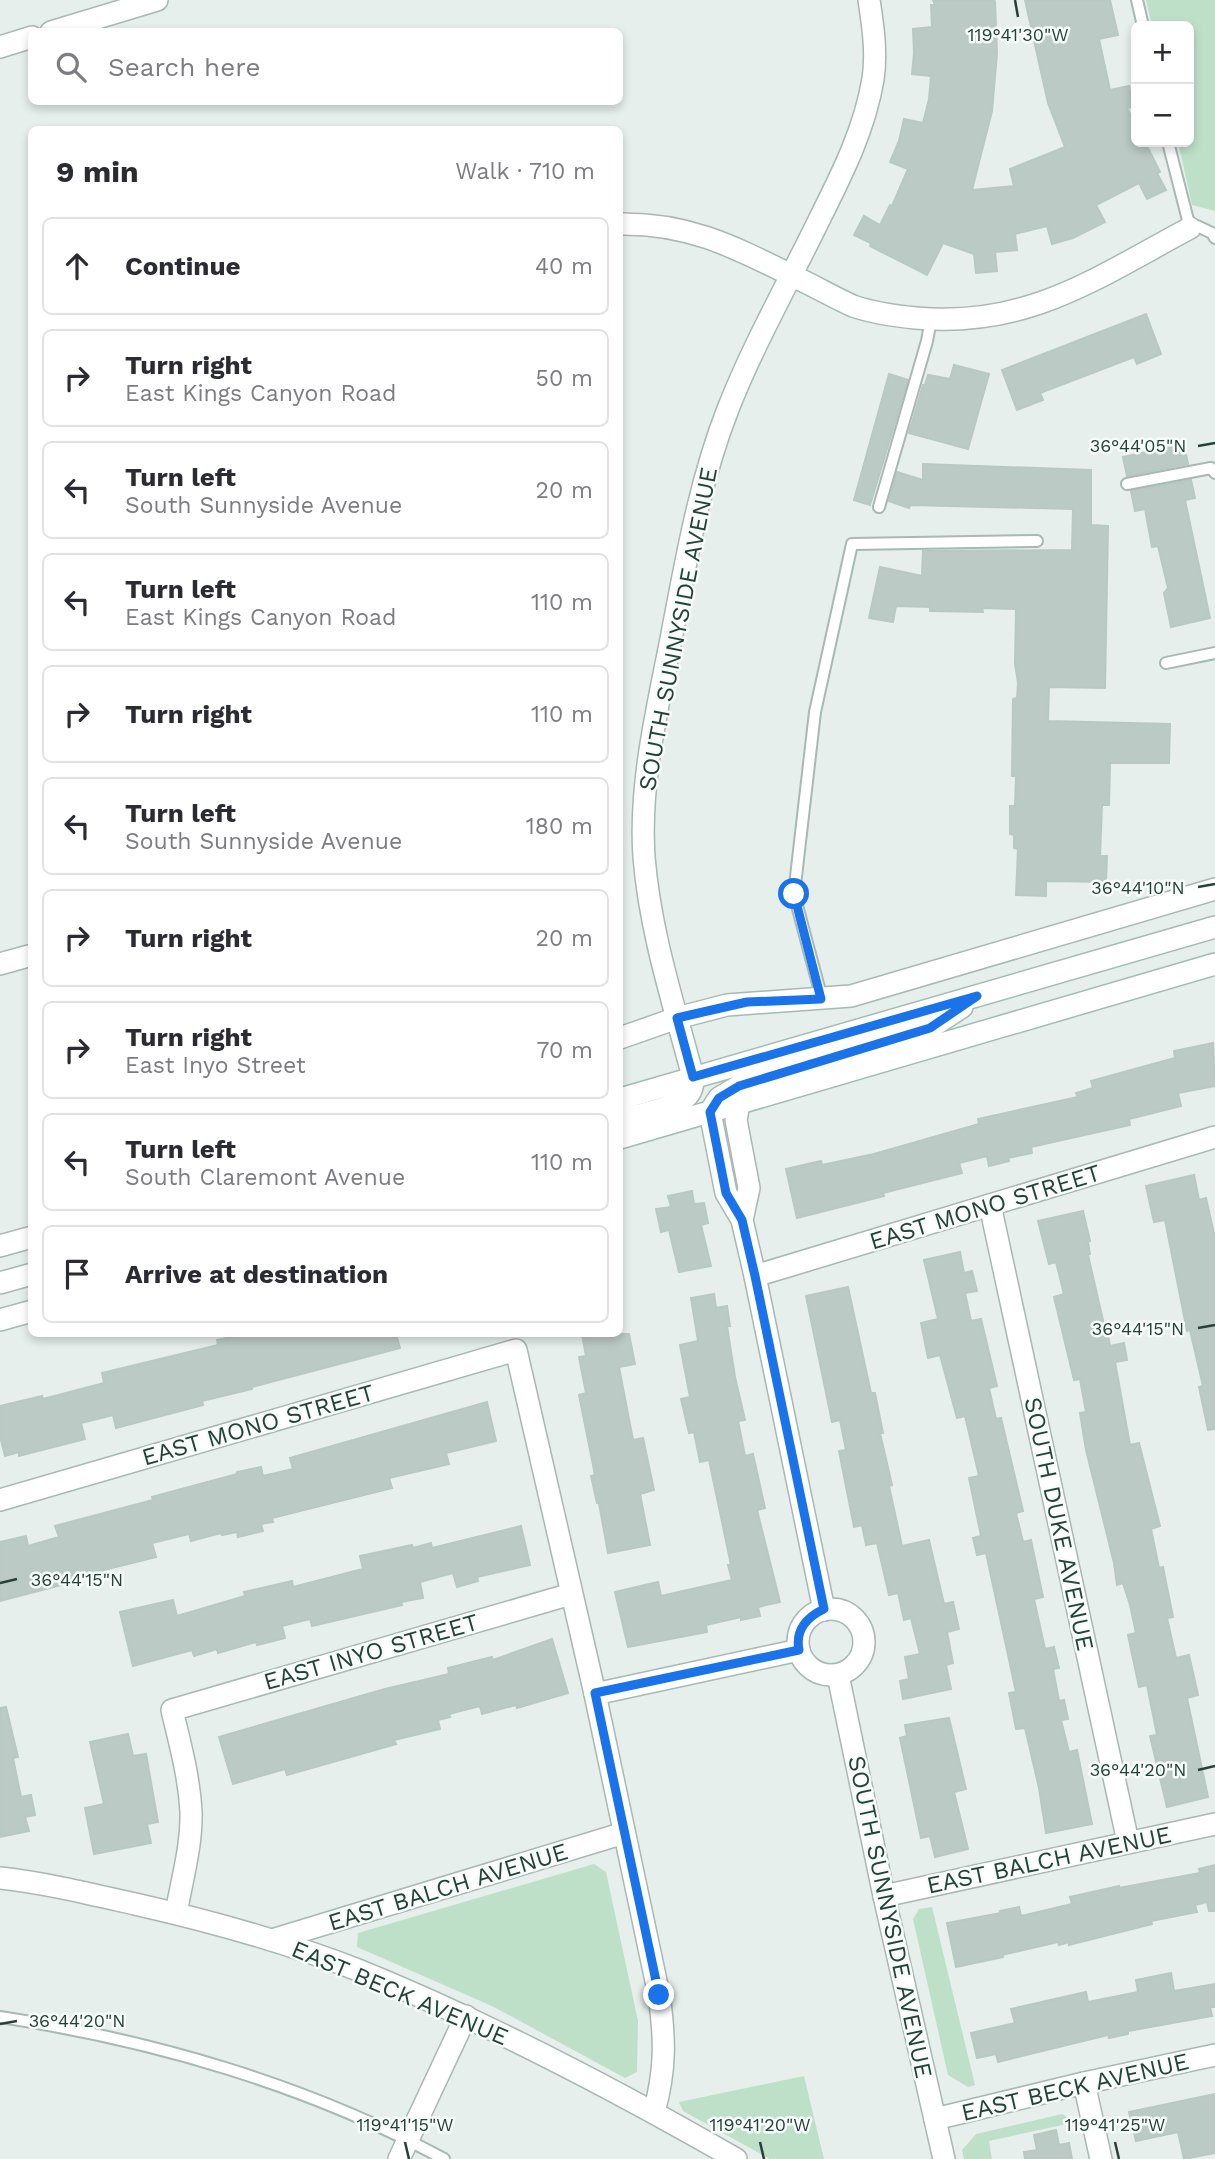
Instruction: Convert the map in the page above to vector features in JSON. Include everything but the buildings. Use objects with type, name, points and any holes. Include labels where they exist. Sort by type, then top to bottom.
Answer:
[{"type":"street","points":[[64,28],[157,0]]},
{"type":"street","name":"SOUTH SUNNYSIDE AVENUE","points":[[693,1077],[652,912],[644,856],[646,782],[651,742],[697,504],[711,455],[747,365],[849,160],[864,118],[873,77],[874,31],[869,0]]},
{"type":"street","points":[[0,47],[28,38]]},
{"type":"street","points":[[623,224],[666,226],[699,233],[732,245],[855,306],[891,315],[931,319],[993,316],[1051,301],[1190,228]]},
{"type":"street","points":[[623,1037],[677,1018],[747,1002],[851,996],[1215,888]]},
{"type":"street","points":[[623,1098],[1215,927]]},
{"type":"street","points":[[0,964],[28,956]]},
{"type":"street","points":[[623,1137],[1215,964]]},
{"type":"street","points":[[824,1609],[755,1276],[742,1220],[726,1193],[710,1112],[719,1098],[739,1086],[930,1028],[977,996]]},
{"type":"street","points":[[623,1119],[686,1098],[692,1090],[693,1077]]},
{"type":"street","points":[[738,1104],[736,1120],[749,1188],[742,1220]]},
{"type":"street","name":"EAST MONO STREET","points":[[755,1276],[1215,1137]]},
{"type":"street","name":"SOUTH DUKE AVENUE","points":[[990,1205],[1128,1842]]},
{"type":"street","points":[[0,1246],[28,1238]]},
{"type":"street","points":[[0,1283],[28,1275]]},
{"type":"street","points":[[0,1320],[28,1312]]},
{"type":"street","name":"EAST MONO STREET","points":[[0,1500],[516,1350],[571,1594]]},
{"type":"street","points":[[571,1594],[595,1693],[659,1995],[665,2037],[664,2069],[654,2112]]},
{"type":"street","name":"EAST INYO STREET","points":[[176,1913],[188,1853],[191,1814],[188,1776],[172,1710],[571,1594]]},
{"type":"street","points":[[824,1609],[838,1609],[849,1614],[858,1621],[863,1632],[865,1643],[858,1663],[849,1671],[838,1675],[817,1673],[808,1666],[799,1650],[799,1632],[805,1622],[824,1609]]},
{"type":"street","points":[[595,1693],[799,1650]]},
{"type":"street","name":"SOUTH SUNNYSIDE AVENUE","points":[[838,1675],[884,1896],[944,2159]]},
{"type":"street","name":"EAST BALCH AVENUE","points":[[884,1896],[1215,1824]]},
{"type":"street","name":"EAST BALCH AVENUE","points":[[272,1940],[624,1833]]},
{"type":"street","name":"EAST BECK AVENUE","points":[[0,1878],[81,1891],[176,1913],[272,1940],[356,1969],[466,2016],[654,2112],[736,2159]]},
{"type":"street","points":[[404,2149],[466,2016]]},
{"type":"street","name":"EAST BECK AVENUE","points":[[934,2119],[1215,2055]]},
{"type":"street","points":[[1084,2083],[1101,2159]]},
{"type":"lane","points":[[1137,0],[1142,21]]},
{"type":"lane","points":[[1169,147],[1190,228],[1197,226],[1212,233],[1215,238]]},
{"type":"lane","points":[[879,507],[931,319]]},
{"type":"lane","points":[[1127,484],[1211,468],[1215,473]]},
{"type":"lane","points":[[821,999],[794,894],[815,712],[852,544],[1037,541]]},
{"type":"lane","points":[[1166,663],[1215,653]]},
{"type":"lane","points":[[0,2017],[151,2048],[232,2071],[309,2098],[404,2149],[444,2159]]},
{"type":"green space","points":[[1146,0],[1215,0],[1215,211],[1192,205],[1179,147],[1194,147],[1194,21],[1151,21]]},
{"type":"green space","points":[[594,1864],[606,1872],[638,2021],[637,2072],[625,2078],[494,2007],[357,1947],[358,1933]]},
{"type":"green space","points":[[932,1907],[975,2085],[968,2087],[948,2075],[913,1919],[919,1909]]},
{"type":"green space","points":[[804,2076],[824,2159],[770,2159],[683,2111],[679,2102]]},
{"type":"green space","points":[[1062,2114],[1076,2122],[989,2141],[992,2159],[964,2159],[962,2150],[976,2134]]},
{"type":"route","points":[[659,1995],[595,1693],[799,1650],[799,1632],[805,1622],[824,1609],[755,1276],[742,1220],[726,1193],[710,1112],[719,1098],[739,1086],[930,1028],[977,996],[693,1077],[677,1018],[747,1002],[821,999],[794,894]]}]
